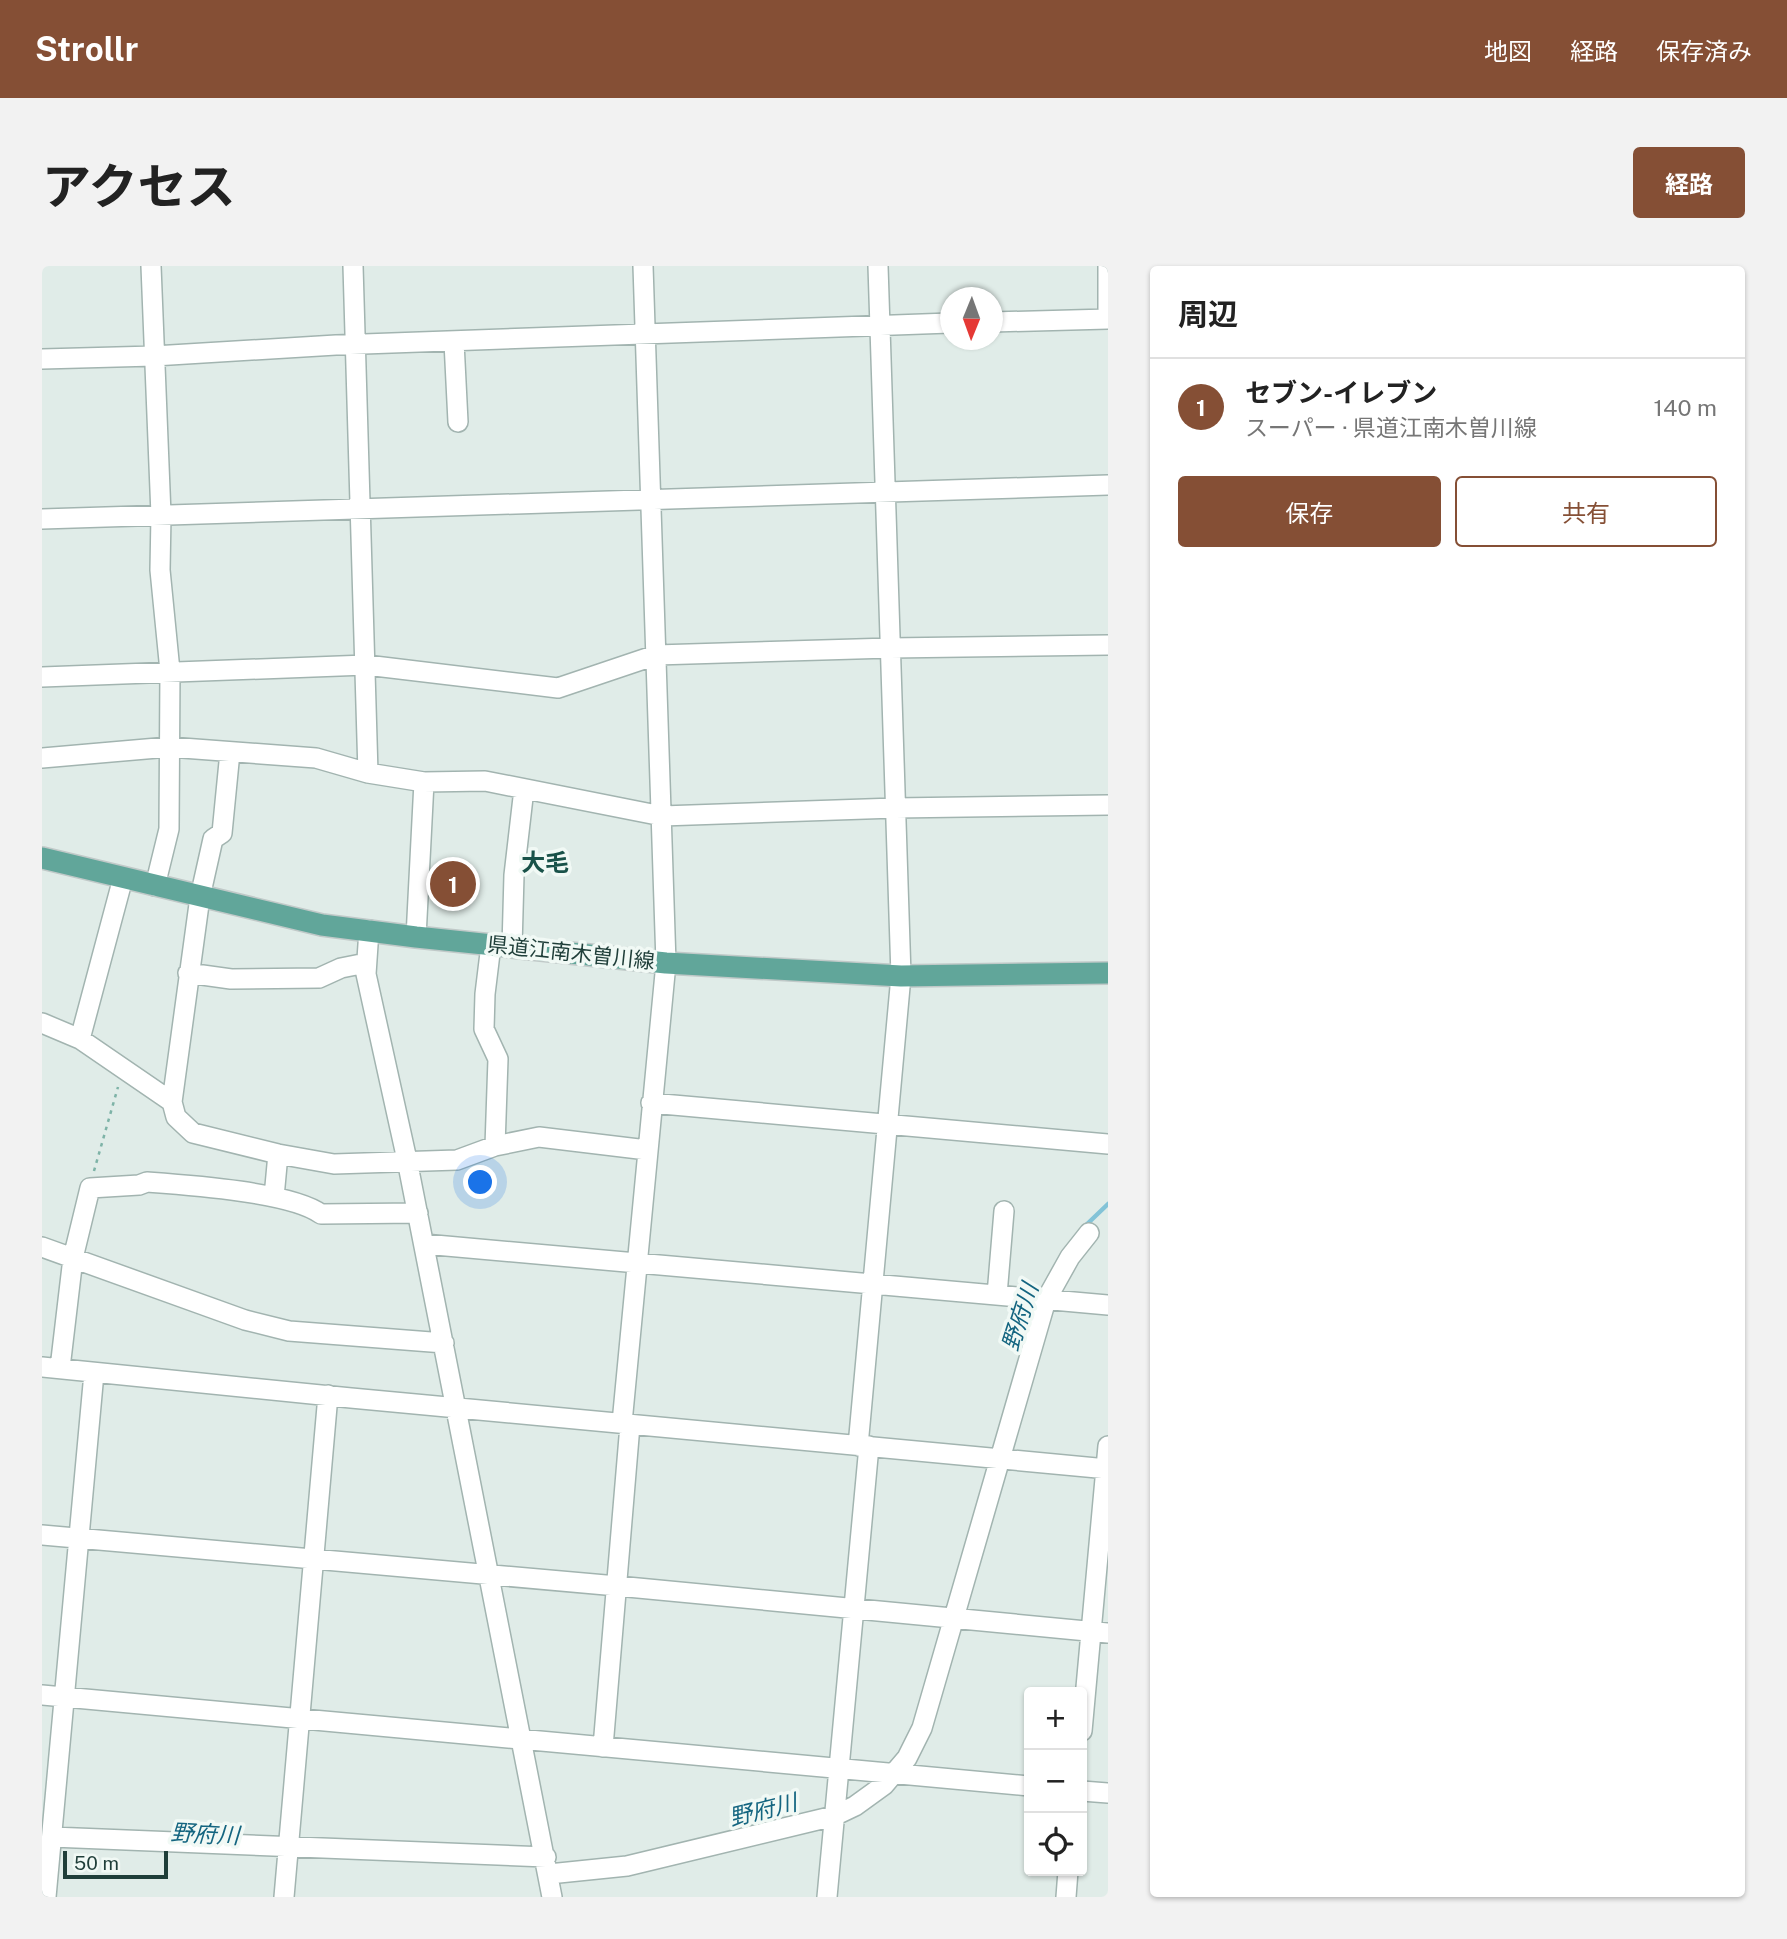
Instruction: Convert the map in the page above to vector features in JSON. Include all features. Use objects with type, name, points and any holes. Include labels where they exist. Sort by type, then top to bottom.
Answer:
[{"type":"main road","name":"県道江南木曽川線","points":[[42,858],[322,925],[416,937],[666,962],[901,976],[1108,973]]},
{"type":"street","points":[[151,266],[160,570],[170,671],[169,829],[155,886]]},
{"type":"street","points":[[353,266],[368,773]]},
{"type":"street","points":[[603,1747],[617,1586],[637,1262],[666,962],[643,266]]},
{"type":"street","points":[[827,1897],[853,1608],[873,1284],[901,976],[878,266]]},
{"type":"street","points":[[1108,266],[1108,309]]},
{"type":"street","points":[[1003,322],[1108,319]]},
{"type":"street","points":[[42,359],[154,356],[356,344],[940,323]]},
{"type":"street","points":[[454,342],[458,422]]},
{"type":"street","points":[[42,519],[1108,485]]},
{"type":"street","points":[[42,677],[366,665],[558,688],[656,654],[1108,645]]},
{"type":"street","points":[[42,758],[169,747],[316,758],[368,773],[424,782],[485,781],[662,816],[895,808],[1108,805]]},
{"type":"street","points":[[230,751],[222,833],[213,839],[200,897],[188,973],[173,1102],[176,1117],[193,1133],[278,1154],[334,1164],[457,1160],[495,1146],[538,1137],[647,1150]]},
{"type":"street","points":[[416,937],[424,782]]},
{"type":"street","points":[[495,1146],[498,1059],[484,1029],[485,994],[501,946],[514,875],[524,789]]},
{"type":"street","points":[[80,1039],[123,878]]},
{"type":"street","points":[[369,930],[366,974],[418,1213],[552,1897]]},
{"type":"street","points":[[188,973],[231,979],[319,978],[341,968],[366,963]]},
{"type":"street","points":[[42,1023],[80,1039],[173,1102]]},
{"type":"street","points":[[651,1103],[1108,1144]]},
{"type":"street","points":[[274,1197],[278,1154]]},
{"type":"street","points":[[418,1213],[321,1214],[311,1207],[274,1197],[191,1185],[147,1182],[139,1185],[90,1188],[51,1367],[1107,1469]]},
{"type":"street","points":[[997,1295],[1004,1211]]},
{"type":"street","points":[[51,1842],[547,1865],[627,1866],[834,1811],[870,1796],[916,1743],[922,1728],[950,1617],[1041,1300],[1089,1233]]},
{"type":"street","points":[[424,1244],[1108,1306]]},
{"type":"street","points":[[42,1247],[244,1320],[289,1331],[444,1343]]},
{"type":"street","points":[[46,1897],[94,1373]]},
{"type":"street","points":[[284,1897],[328,1395]]},
{"type":"street","points":[[1087,1702],[1099,1632],[1108,1446]]},
{"type":"street","points":[[42,1535],[1099,1632]]},
{"type":"street","points":[[42,1695],[1024,1786]]},
{"type":"street","points":[[1087,1791],[1108,1793]]},
{"type":"street","points":[[1066,1897],[1068,1876]]},
{"type":"path","points":[[90,1188],[110,1110],[124,1070]]},
{"type":"waterway","name":"野府川","points":[[1084,1227],[1108,1204]]},
{"type":"place","name":"セブン-イレブン","points":[[453,884]]},
{"type":"district","name":"大毛","points":[[545,863]]}]
